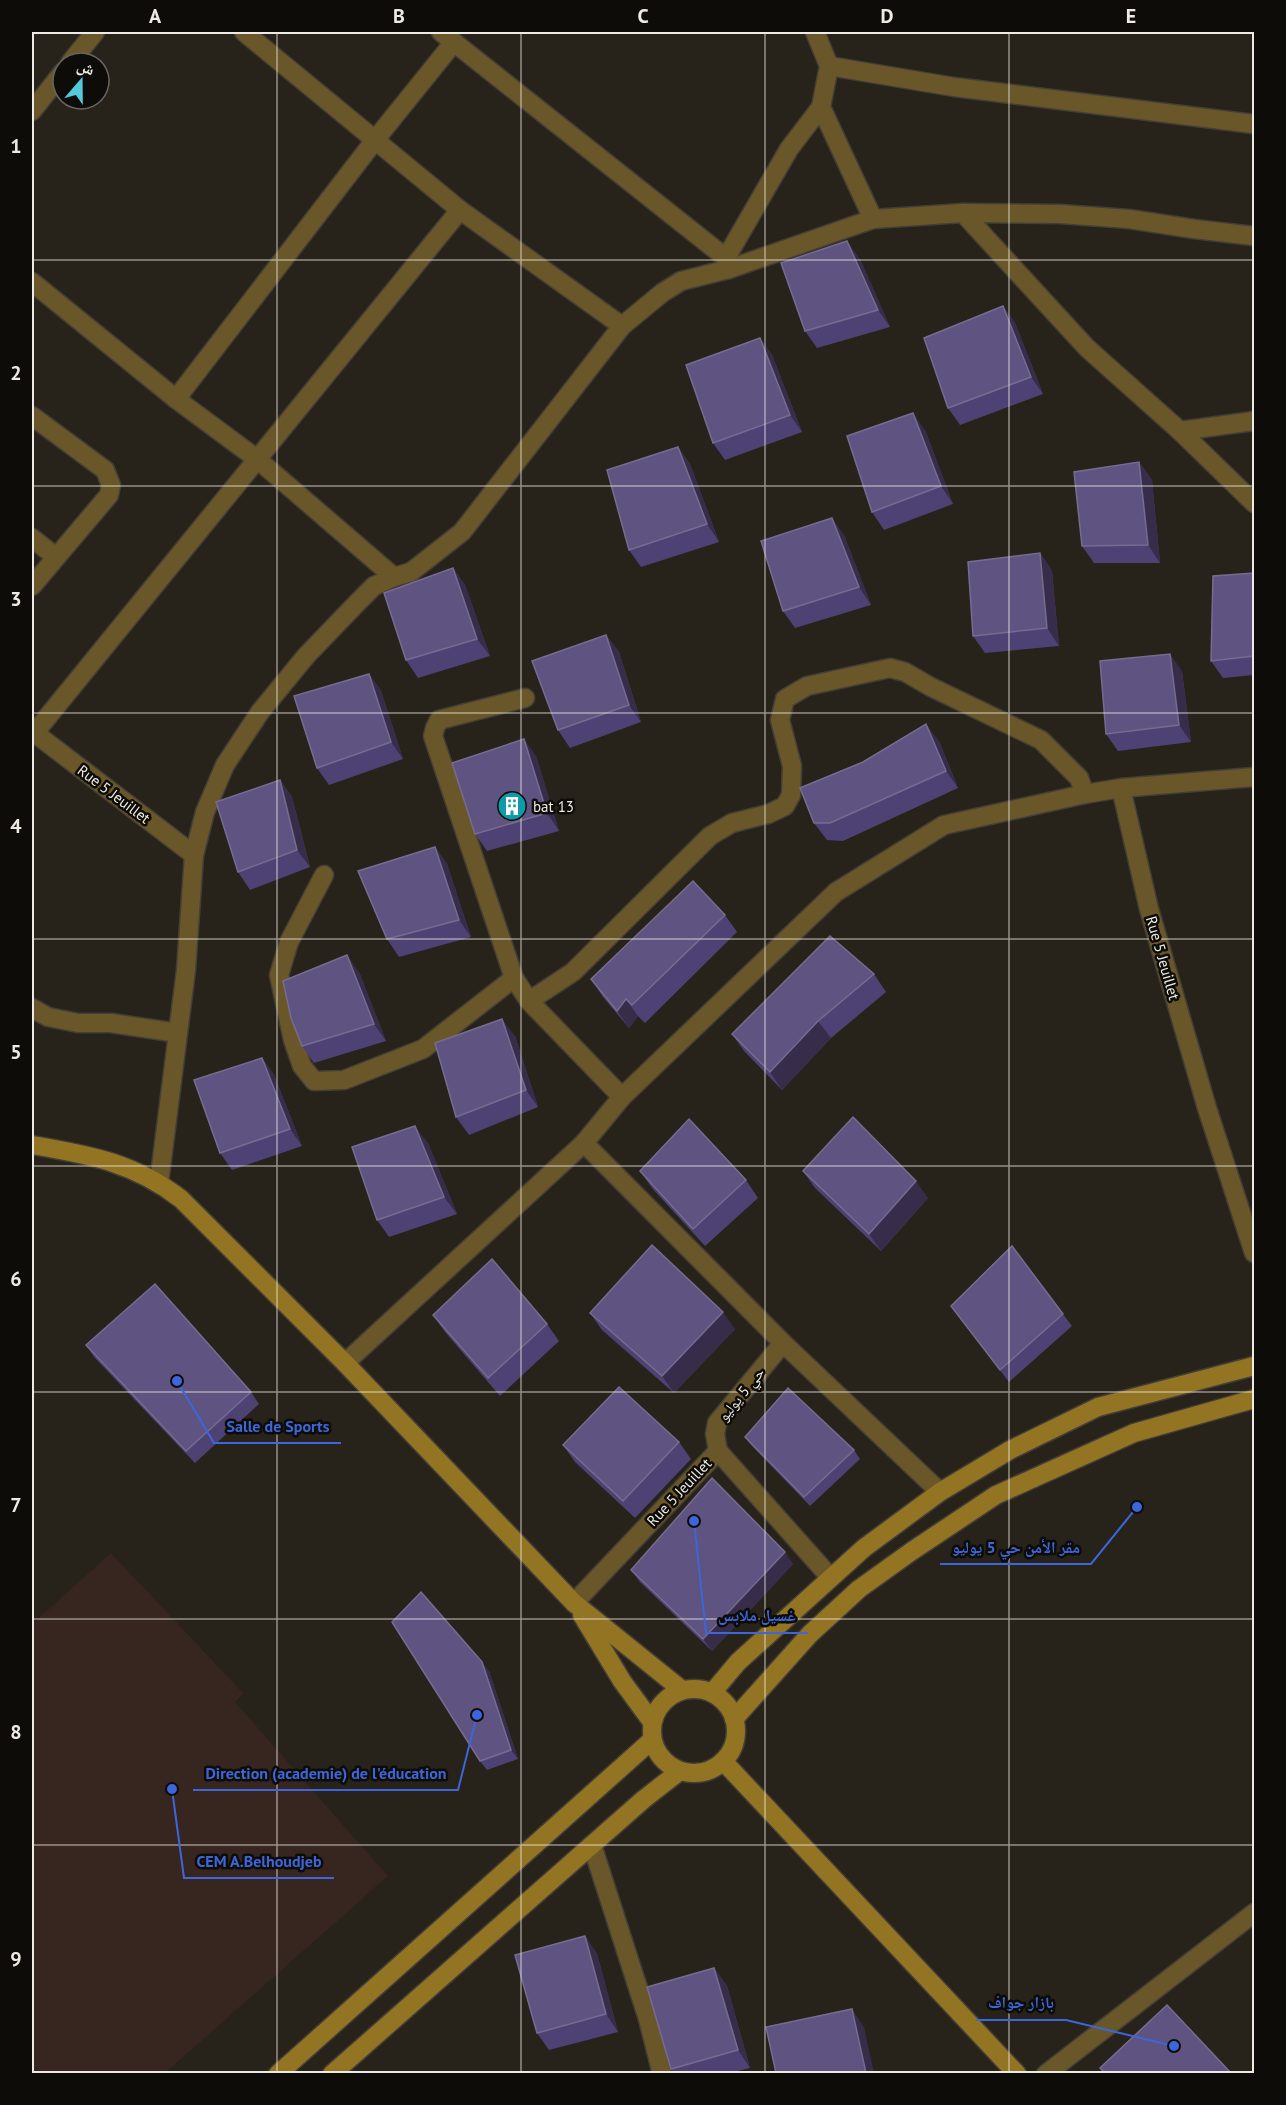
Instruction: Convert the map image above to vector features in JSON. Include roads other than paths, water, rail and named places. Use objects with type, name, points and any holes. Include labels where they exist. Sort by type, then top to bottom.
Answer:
[{"type":"main road","points":[[32,1144],[89,1155],[123,1165],[159,1183],[181,1199],[345,1363],[574,1603],[682,1690]]},
{"type":"main road","points":[[712,1693],[738,1662],[830,1577],[864,1548],[940,1492],[1010,1450],[1098,1407],[1254,1366]]},
{"type":"main road","points":[[734,1719],[810,1634],[859,1589],[996,1495],[1134,1433],[1254,1399]]},
{"type":"main road","points":[[278,2073],[652,1731],[663,1702],[671,1695],[682,1690],[702,1690],[722,1700],[734,1719],[735,1742],[723,1761],[703,1772],[680,1771],[668,1764],[658,1754],[652,1731],[574,1603]]},
{"type":"main road","points":[[723,1761],[1017,2073]]},
{"type":"main road","points":[[332,2073],[644,1799],[680,1771]]},
{"type":"street","points":[[80,51],[95,32]]},
{"type":"street","points":[[244,32],[460,210],[622,326]]},
{"type":"street","points":[[727,263],[789,149],[820,107],[829,66],[815,32]]},
{"type":"street","points":[[176,399],[375,140],[448,37],[727,263]]},
{"type":"street","points":[[829,66],[954,87],[1254,124]]},
{"type":"street","points":[[32,110],[51,87]]},
{"type":"street","points":[[820,107],[873,219]]},
{"type":"street","points":[[32,733],[460,210]]},
{"type":"street","points":[[963,213],[1087,348],[1180,431],[1254,503]]},
{"type":"street","points":[[159,1183],[186,970],[194,855],[205,812],[225,765],[260,712],[306,656],[374,586],[411,572],[462,532],[622,326],[662,293],[681,281],[727,263],[873,219],[963,213],[1060,214],[1129,219],[1254,236]]},
{"type":"street","points":[[32,282],[176,399],[257,459],[394,577]]},
{"type":"street","points":[[32,416],[105,470],[111,485],[109,495],[32,586]]},
{"type":"street","points":[[1180,431],[1254,422]]},
{"type":"street","points":[[32,538],[56,557]]},
{"type":"street","points":[[529,1001],[573,972],[710,836],[732,823],[768,814],[784,806],[791,795],[792,766],[780,720],[785,699],[807,686],[890,668],[905,672],[1041,740],[1079,778],[1085,794]]},
{"type":"street","points":[[525,698],[439,720],[433,736],[514,978],[529,1001],[622,1097]]},
{"type":"street","name":"Rue 5 Jeuillet","points":[[32,733],[194,855]]},
{"type":"street","points":[[345,1363],[584,1143],[622,1097],[836,892],[944,825],[1121,788],[1254,777]]},
{"type":"street","name":"Rue 5 Jeuillet","points":[[1121,788],[1149,909],[1207,1108],[1254,1253]]},
{"type":"street","points":[[324,875],[289,942],[279,975],[293,1040],[302,1066],[314,1082],[344,1080],[423,1049],[514,978]]},
{"type":"street","points":[[32,1008],[48,1017],[78,1023],[111,1023],[178,1033]]},
{"type":"street","points":[[584,1143],[783,1343],[940,1492]]},
{"type":"street","name":"حي 5 يوليو","points":[[718,1451],[715,1434],[717,1423],[783,1343]]},
{"type":"street","name":"Rue 5 Jeuillet","points":[[574,1603],[718,1451],[830,1577]]},
{"type":"street","points":[[592,1845],[648,2019],[662,2073]]},
{"type":"street","points":[[1046,2073],[1254,1913]]},
{"type":"place","name":"bat 13","points":[[512,806]]},
{"type":"place","name":"Salle de Sports","points":[[177,1381]]},
{"type":"place","name":"مقر الأمن حي 5 يوليو","points":[[1137,1507]]},
{"type":"place","name":"غسيل ملابس","points":[[694,1521]]},
{"type":"place","name":"Direction (academie) de l'éducation","points":[[477,1715]]},
{"type":"place","name":"CEM A.Belhoudjeb","points":[[172,1789]]},
{"type":"place","name":"بازار جواف","points":[[1174,2046]]}]
